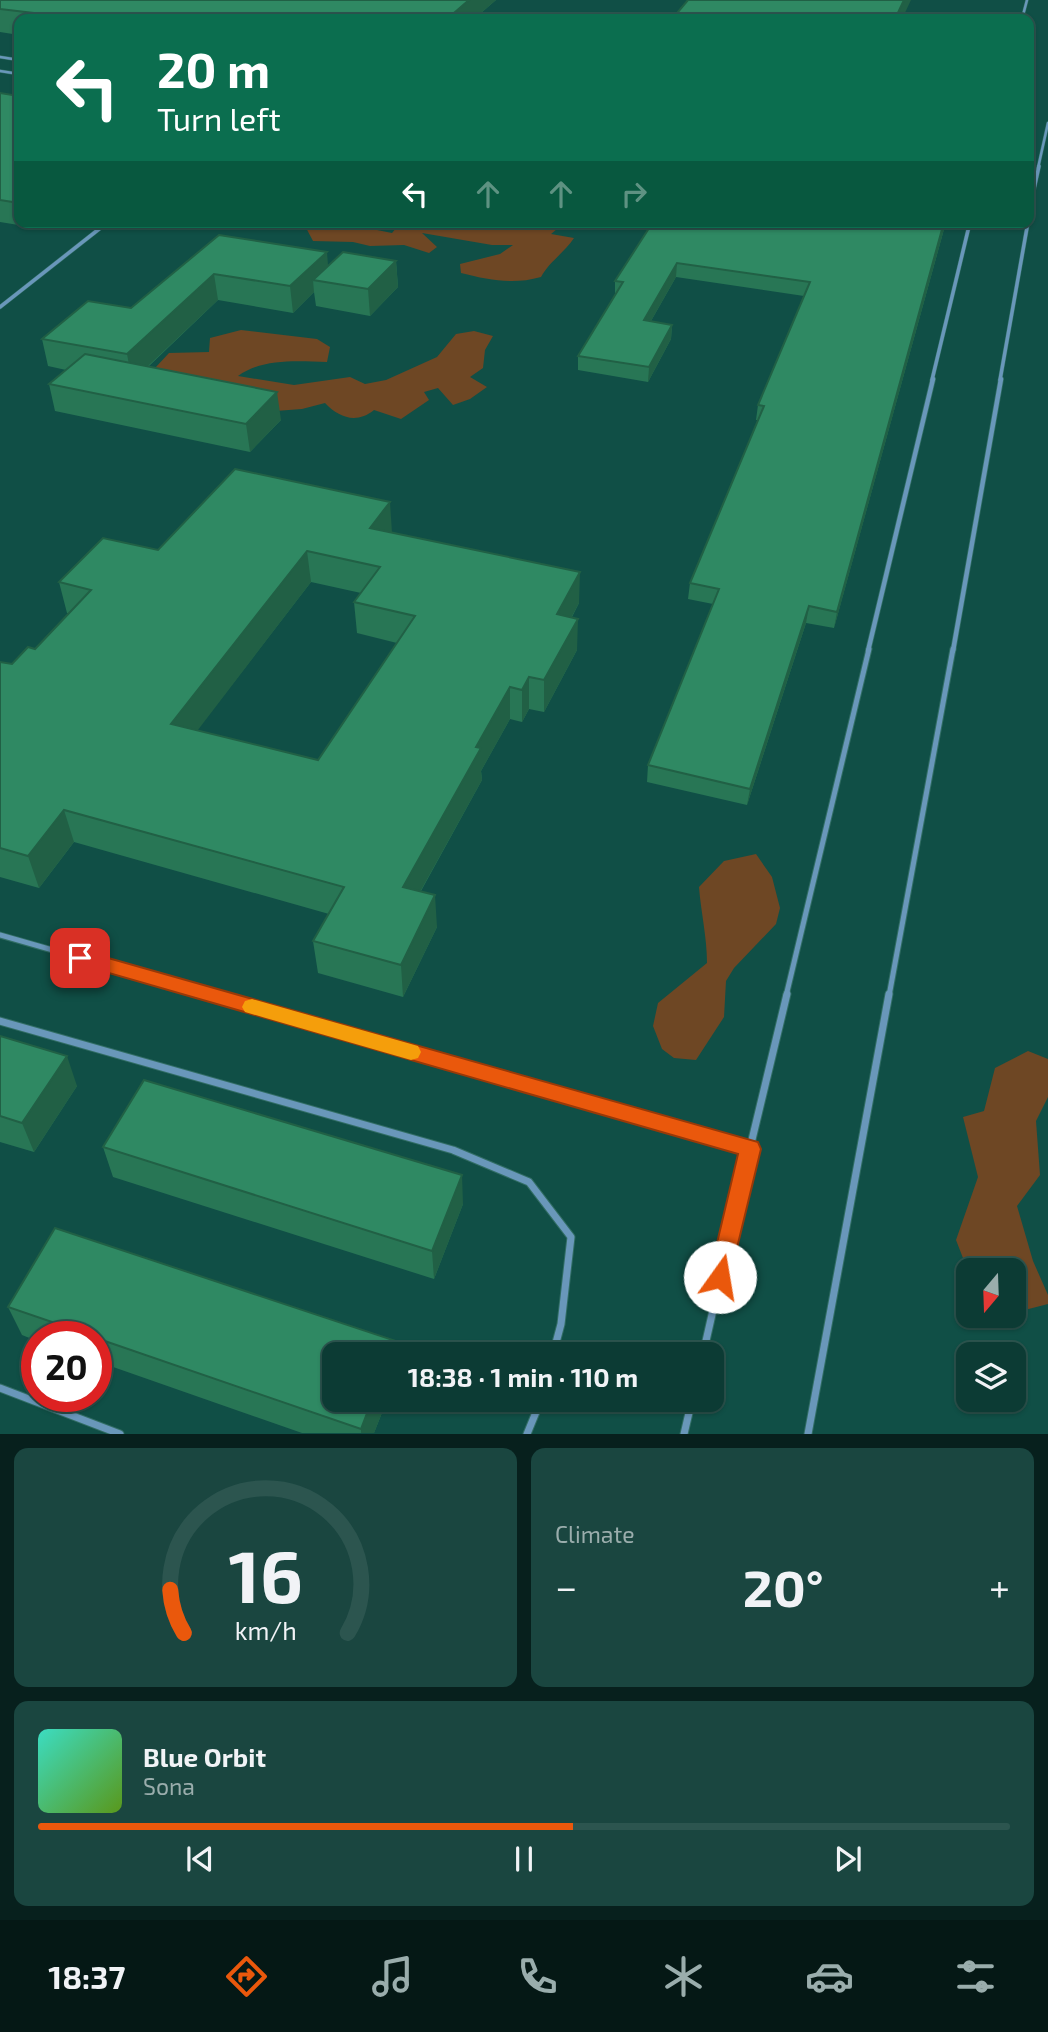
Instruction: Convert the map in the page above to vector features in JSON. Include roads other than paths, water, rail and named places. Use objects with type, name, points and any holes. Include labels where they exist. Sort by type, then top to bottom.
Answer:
[{"type":"lane","points":[[1034,185],[1048,123]]},
{"type":"lane","points":[[0,306],[100,228]]},
{"type":"lane","points":[[706,1342],[969,228]]},
{"type":"lane","points":[[808,1433],[964,592],[1027,228]]},
{"type":"lane","points":[[0,935],[750,1149]]},
{"type":"lane","points":[[0,1021],[453,1150],[529,1182],[570,1237],[561,1324],[556,1342]]},
{"type":"lane","points":[[0,1388],[120,1433]]},
{"type":"lane","points":[[527,1433],[537,1412]]},
{"type":"lane","points":[[684,1433],[689,1412]]}]
